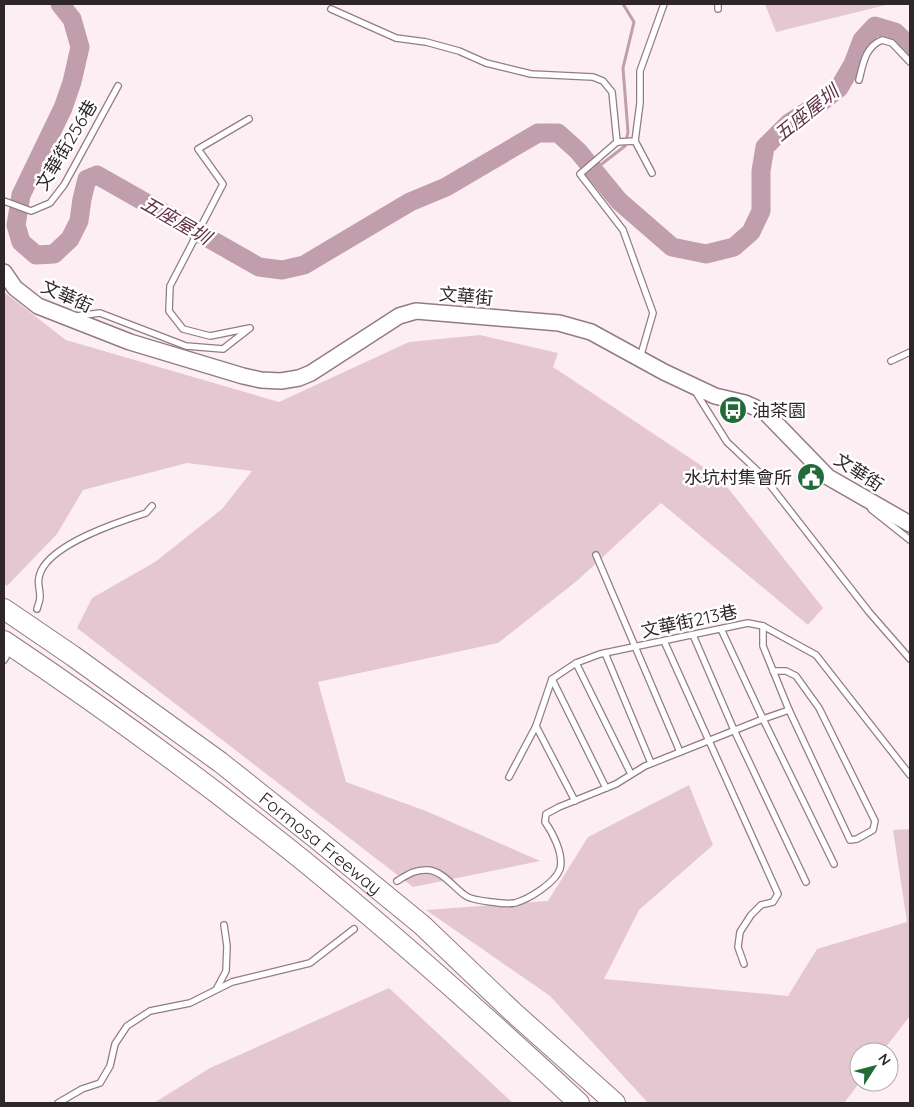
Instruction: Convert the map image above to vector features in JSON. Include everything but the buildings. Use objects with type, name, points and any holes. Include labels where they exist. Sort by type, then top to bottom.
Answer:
[{"type":"highway","name":"Formosa Freeway","points":[[4,609],[73,656],[220,762],[318,840],[422,925],[513,1012],[614,1103]]},
{"type":"highway","name":"Formosa Freeway","points":[[4,652],[60,678],[180,766],[304,861],[500,1029],[579,1103]]},
{"type":"street","name":"文華街","points":[[4,272],[15,288],[38,306],[130,342],[243,376],[271,381],[299,378],[311,373],[392,321],[407,313],[416,311],[559,323],[591,332],[639,360],[715,396],[745,403],[765,412],[828,477],[844,488],[910,524]]},
{"type":"lane","points":[[652,173],[633,141],[640,103],[640,71],[664,4]]},
{"type":"lane","points":[[331,9],[396,38],[426,42],[459,51],[486,63],[531,74],[593,77],[603,81],[612,92],[617,142]]},
{"type":"lane","points":[[859,80],[866,56],[873,43],[882,40],[892,43],[910,62]]},
{"type":"lane","name":"文華街256巷","points":[[4,201],[30,211],[50,203],[64,185],[118,86]]},
{"type":"lane","points":[[68,318],[100,313],[186,346],[222,349],[250,328],[210,336],[183,329],[169,311],[170,286],[223,184],[198,149],[249,119]]},
{"type":"lane","points":[[633,141],[617,142],[580,174],[622,230],[653,312],[639,360]]},
{"type":"lane","points":[[891,361],[910,352]]},
{"type":"lane","points":[[691,385],[726,442],[763,476],[869,612],[910,660]]},
{"type":"lane","points":[[844,488],[910,540]]},
{"type":"lane","points":[[37,609],[40,598],[37,582],[42,569],[53,557],[68,546],[91,534],[146,513],[152,506]]},
{"type":"lane","points":[[596,555],[680,752]]},
{"type":"lane","name":"文華街213巷","points":[[552,679],[576,663],[604,653],[748,623],[763,626],[816,655],[910,775]]},
{"type":"lane","points":[[763,626],[763,646],[773,671],[789,710],[850,840],[858,840],[873,830],[875,821],[819,708],[796,676],[786,672],[773,671]]},
{"type":"lane","points":[[721,629],[834,864]]},
{"type":"lane","points":[[694,635],[734,730],[806,882]]},
{"type":"lane","points":[[664,641],[778,894],[773,902],[761,905],[751,915],[740,932],[738,947],[744,964]]},
{"type":"lane","points":[[604,653],[651,763]]},
{"type":"lane","points":[[576,663],[631,774]]},
{"type":"lane","points":[[509,777],[536,726],[552,679]]},
{"type":"lane","points":[[552,679],[606,788]]},
{"type":"lane","points":[[396,881],[414,870],[430,870],[446,878],[467,897],[491,902],[513,903],[535,894],[552,880],[560,868],[555,837],[545,822],[546,814],[606,788],[651,763],[789,710]]},
{"type":"lane","points":[[536,726],[575,800]]},
{"type":"lane","points":[[217,988],[226,971],[227,946],[224,926]]},
{"type":"lane","points":[[58,1103],[82,1089],[100,1082],[110,1066],[115,1044],[127,1026],[150,1011],[190,1002],[232,982],[310,963],[354,929]]},
{"type":"shaded area","points":[[765,4],[890,4],[776,32]]},
{"type":"shaded area","points":[[4,292],[66,340],[279,402],[409,342],[480,335],[558,353],[553,367],[720,478],[823,608],[808,625],[661,503],[578,580],[498,643],[318,682],[346,782],[426,811],[540,861],[413,887],[77,628],[92,598],[155,562],[222,509],[252,471],[187,463],[83,490],[57,534],[7,586],[4,584]]},
{"type":"shaded area","points":[[689,785],[713,845],[639,910],[604,979],[788,996],[817,949],[907,922],[893,830],[910,829],[910,1016],[890,1042],[849,1042],[849,1092],[852,1092],[844,1103],[648,1103],[550,996],[426,910],[548,901],[588,837]]},
{"type":"shaded area","points":[[389,988],[513,1103],[154,1103],[210,1068]]},
{"type":"waterway","name":"五座屋圳","points":[[60,4],[72,19],[80,47],[72,82],[63,108],[21,195],[16,225],[21,242],[36,255],[54,254],[70,239],[79,221],[87,179],[97,175],[259,267],[282,270],[304,265],[410,202],[446,187],[538,133],[558,133],[578,151],[619,201],[672,247],[706,254],[734,247],[751,232],[761,211],[761,171],[765,147],[789,123],[839,88],[853,64],[862,40],[875,26],[895,32],[910,46]]},
{"type":"waterway","name":"五座屋圳","points":[[594,170],[625,146],[628,132],[623,68],[634,22],[623,4]]},
{"type":"place","name":"油茶園","points":[[733,410]]},
{"type":"place","name":"水坑村集會所","points":[[811,477]]}]
